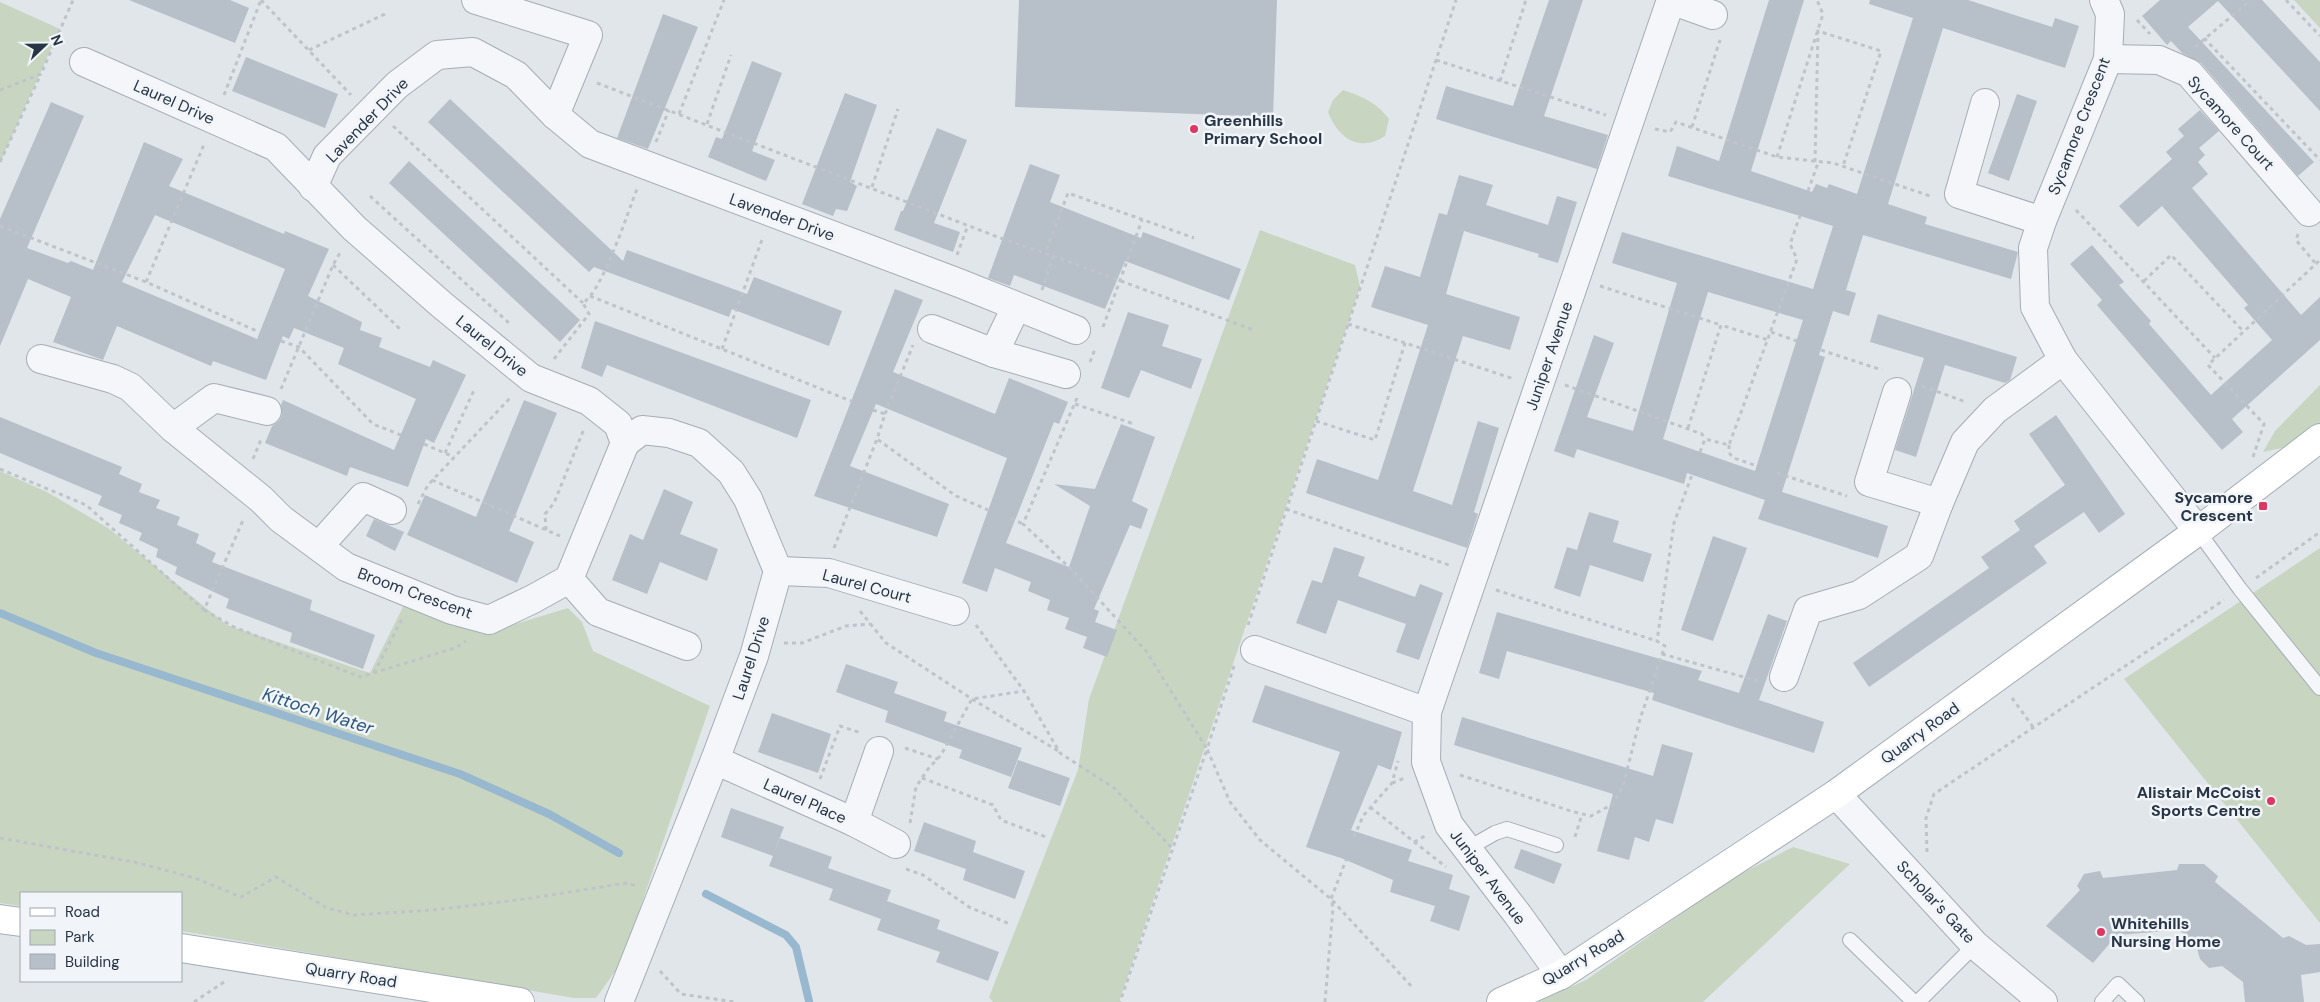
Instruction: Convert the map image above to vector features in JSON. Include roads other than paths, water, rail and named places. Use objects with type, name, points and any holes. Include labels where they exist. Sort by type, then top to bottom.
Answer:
[{"type":"street","points":[[476,0],[588,35],[555,115]]},
{"type":"street","name":"Juniper Avenue","points":[[1561,975],[1449,825],[1426,762],[1427,712],[1671,0],[1713,14]]},
{"type":"street","name":"Sycamore Crescent","points":[[2104,0],[2110,14],[2108,59],[2033,248],[2035,307],[2064,360],[2198,531]]},
{"type":"street","name":"Lavender Drive","points":[[313,187],[327,156],[397,85],[437,55],[473,52],[516,75],[555,115],[590,144],[1091,336]]},
{"type":"street","name":"Sycamore Court","points":[[2108,59],[2160,60],[2189,73],[2309,212]]},
{"type":"street","name":"Laurel Drive","points":[[84,62],[276,147],[354,228],[531,378],[593,405],[618,424],[625,443]]},
{"type":"street","points":[[1985,103],[1959,194],[2046,212]]},
{"type":"street","points":[[994,353],[1025,310]]},
{"type":"street","points":[[932,328],[994,353],[1074,377]]},
{"type":"street","name":"Broom Crescent","points":[[41,358],[113,379],[130,387],[172,428],[281,518],[346,567],[452,610],[489,620],[534,599],[569,578]]},
{"type":"street","points":[[1784,677],[1808,610],[1859,595],[1919,556],[1965,442],[1995,410],[2064,360]]},
{"type":"street","points":[[1898,392],[1868,482],[1939,503]]},
{"type":"street","points":[[172,428],[214,398],[270,413]]},
{"type":"street","points":[[687,646],[598,612],[569,578],[625,443],[642,430],[669,432],[699,443],[731,472],[748,499],[778,571]]},
{"type":"street","name":"Quarry Road","points":[[1501,1002],[1561,975],[1836,794],[2198,531],[2320,438]]},
{"type":"street","points":[[319,546],[362,497],[392,510]]},
{"type":"street","name":"Laurel Drive","points":[[619,1002],[715,760],[761,632],[778,571]]},
{"type":"street","name":"Laurel Court","points":[[778,571],[824,573],[955,611]]},
{"type":"street","points":[[1246,647],[1427,712]]},
{"type":"street","name":"Laurel Place","points":[[715,760],[854,822],[879,750]]},
{"type":"street","name":"Scholar's Gate","points":[[1836,794],[1975,945],[2043,1002]]},
{"type":"street","points":[[854,822],[900,847]]},
{"type":"street","points":[[0,919],[20,922]]},
{"type":"street","name":"Quarry Road","points":[[182,948],[520,1002]]},
{"type":"lane","points":[[2198,531],[2240,589],[2320,688]]},
{"type":"lane","points":[[1467,849],[1495,833],[1508,829],[1556,845]]},
{"type":"lane","points":[[1850,940],[1916,1002],[1975,945]]},
{"type":"lane","points":[[2102,1002],[2118,984],[2137,1002]]},
{"type":"waterway","name":"Kittoch Water","points":[[0,613],[96,653],[460,774],[549,814],[619,853]]},
{"type":"waterway","name":"Kittoch Water","points":[[706,894],[786,935],[796,947],[809,1001]]},
{"type":"place","name":"Greenhills Primary School","points":[[1194,129]]},
{"type":"place","name":"Sycamore Crescent","points":[[2263,506]]},
{"type":"place","name":"Alistair McCoist Sports Centre","points":[[2271,801]]},
{"type":"place","name":"Whitehills Nursing Home","points":[[2101,932]]}]
